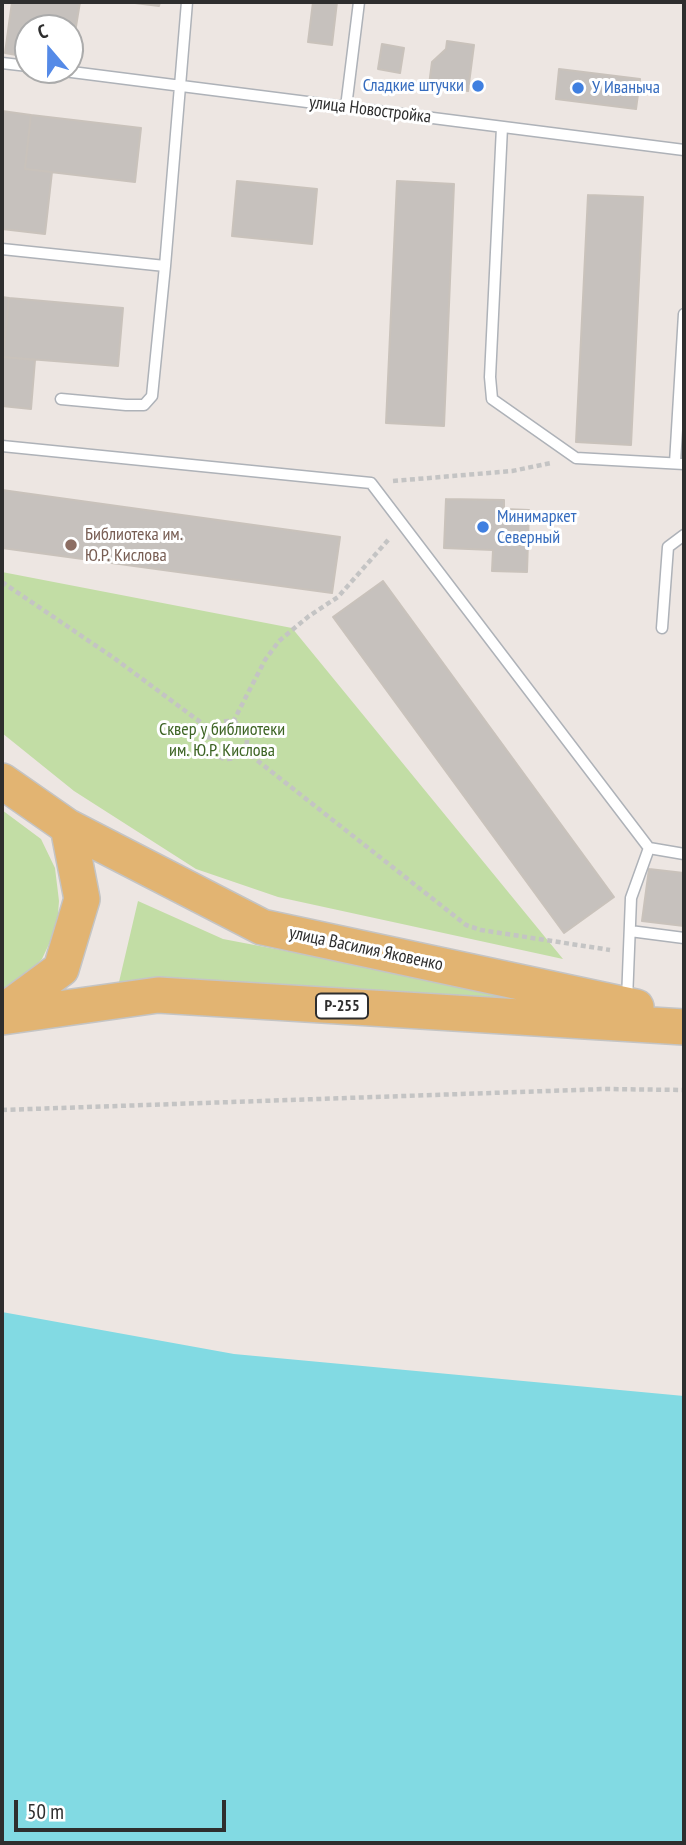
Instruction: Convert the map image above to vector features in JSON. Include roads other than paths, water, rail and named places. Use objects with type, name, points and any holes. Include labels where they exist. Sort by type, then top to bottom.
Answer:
[{"type":"main road","name":"улица Василия Яковенко","points":[[2,781],[68,827],[262,927],[684,1017]]},
{"type":"main road","points":[[2,1008],[12,1005],[61,969],[82,900],[68,827]]},
{"type":"main road","name":"Р-255","points":[[2,1017],[158,995],[684,1027]]},
{"type":"lane","points":[[61,399],[144,405],[152,396],[187,2]]},
{"type":"lane","points":[[346,107],[359,2]]},
{"type":"lane","name":"улица Новостройка","points":[[84,74],[684,150]]},
{"type":"lane","points":[[502,127],[490,377],[492,399],[576,458],[680,463],[684,314]]},
{"type":"lane","points":[[2,249],[165,267]]},
{"type":"lane","points":[[2,446],[371,483],[649,848],[684,854]]},
{"type":"lane","points":[[662,628],[668,547],[684,534]]},
{"type":"lane","points":[[627,1005],[631,898],[649,848]]},
{"type":"lane","points":[[630,931],[684,938]]},
{"type":"water","points":[[2,1312],[234,1354],[684,1396],[684,1843],[2,1843]]},
{"type":"place","name":"Сладкие штучки","points":[[478,86]]},
{"type":"place","name":"У Иваныча","points":[[578,88]]},
{"type":"place","name":"Минимаркет Северный","points":[[483,527]]},
{"type":"place","name":"Библиотека им. Ю.Р. Кислова","points":[[71,545]]},
{"type":"park label","name":"Сквер у библиотеки им. Ю.Р. Кислова","points":[[222,740]]}]
